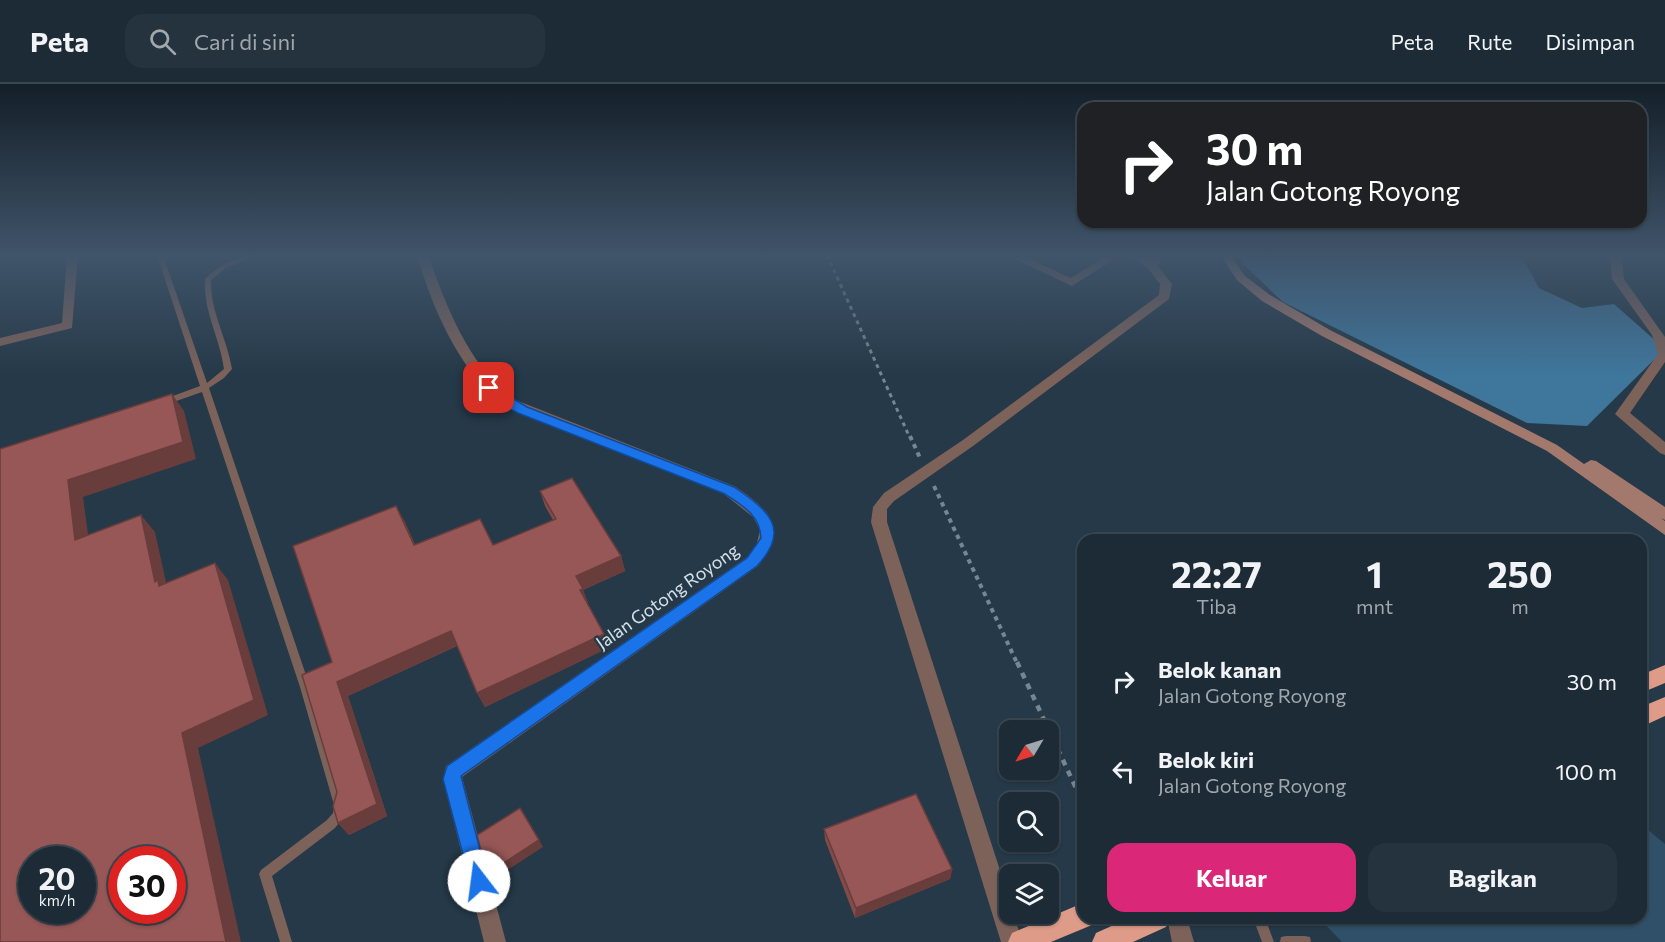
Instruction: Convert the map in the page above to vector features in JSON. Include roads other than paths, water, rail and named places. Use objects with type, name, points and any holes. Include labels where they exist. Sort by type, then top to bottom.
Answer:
[{"type":"highway","points":[[1647,682],[1665,674]]},
{"type":"highway","points":[[1647,714],[1665,706]]},
{"type":"highway","points":[[1021,942],[1077,919]]},
{"type":"highway","points":[[1105,942],[1144,924]]},
{"type":"street","points":[[0,342],[68,326],[70,295]]},
{"type":"street","name":"Jalan Gotong Royong","points":[[436,295],[460,347],[475,372],[503,400],[729,490],[754,507],[767,524],[768,538],[763,550],[752,562],[453,772],[452,779],[495,942]]},
{"type":"street","points":[[1012,942],[879,522],[880,507],[889,497],[968,442],[1165,295]]},
{"type":"street","points":[[1262,295],[1326,333],[1544,443],[1665,529]]},
{"type":"street","points":[[1275,295],[1303,315],[1532,430],[1662,508]]},
{"type":"street","points":[[1630,295],[1659,335],[1664,354],[1622,414],[1665,450]]},
{"type":"street","points":[[1178,924],[1183,942]]},
{"type":"lane","points":[[174,295],[305,687],[340,805],[338,815],[331,824],[265,874],[286,942]]},
{"type":"lane","points":[[152,406],[206,388],[219,381],[228,369],[227,354],[207,295]]},
{"type":"lane","points":[[1261,924],[1268,942]]},
{"type":"lane","points":[[1286,942],[1305,942]]}]
